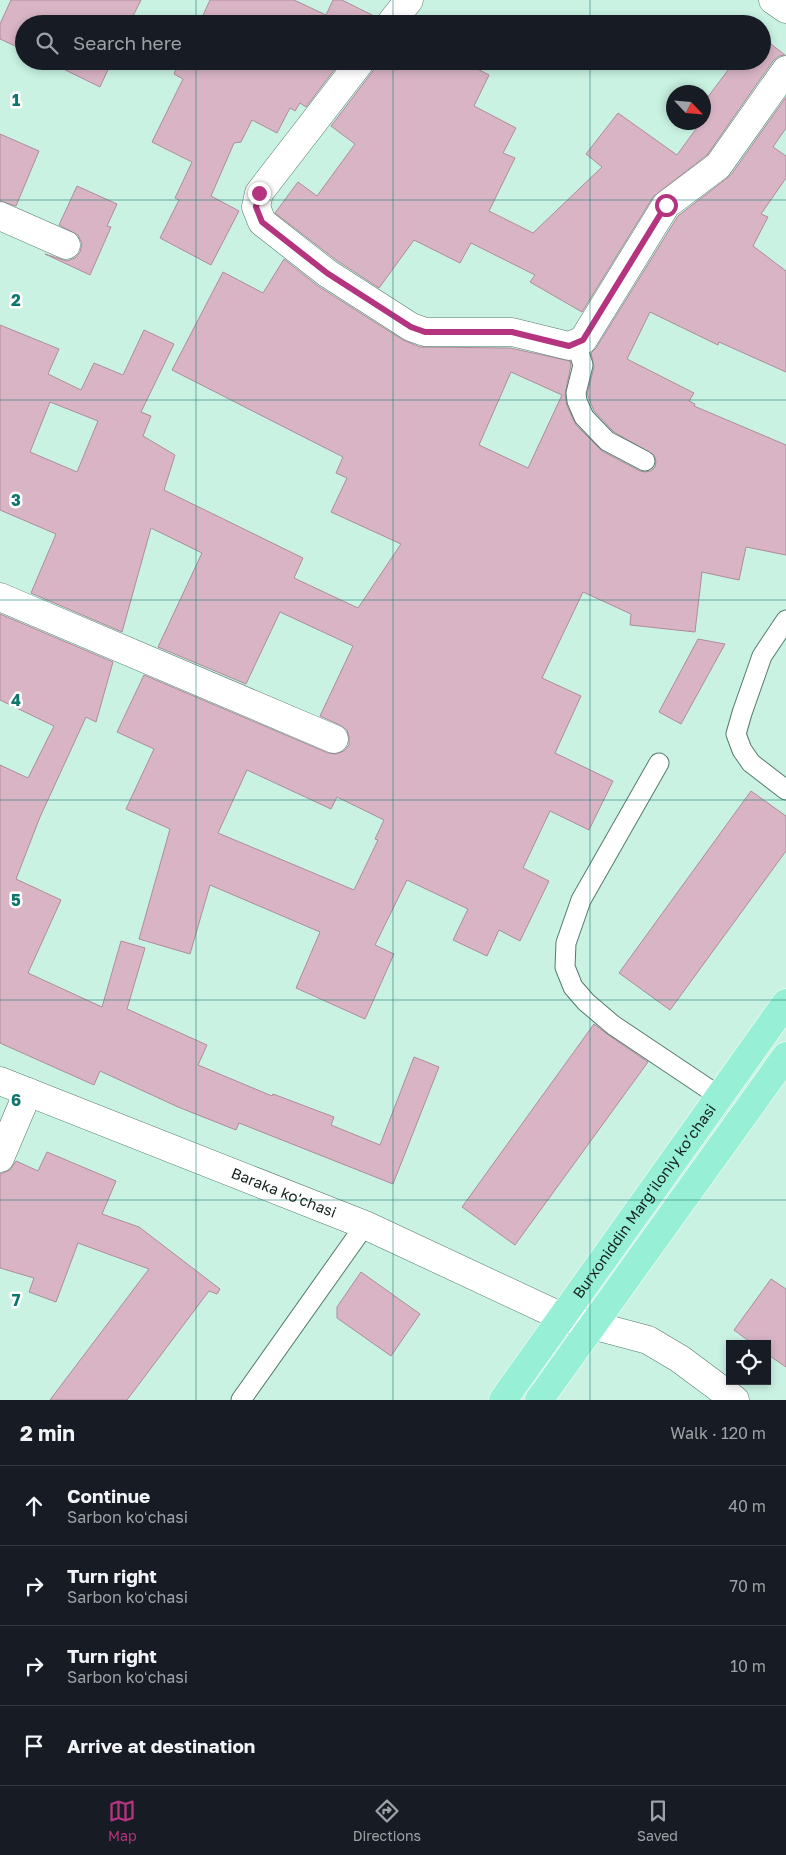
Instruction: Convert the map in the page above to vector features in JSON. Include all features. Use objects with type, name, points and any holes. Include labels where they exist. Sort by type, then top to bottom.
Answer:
[{"type":"main road","name":"Burxoniddin Marg’iloniy ko’chasi","points":[[503,1400],[786,1003]]},
{"type":"main road","name":"Burxoniddin Marg’iloniy ko’chasi","points":[[539,1400],[786,1056]]},
{"type":"street","points":[[397,15],[409,0]]},
{"type":"street","points":[[773,0],[786,8]]},
{"type":"street","points":[[354,70],[259,193],[256,207],[262,222],[327,273],[411,327],[425,332],[512,332],[569,346],[583,340],[666,205],[718,166],[786,70]]},
{"type":"street","points":[[0,216],[66,245]]},
{"type":"street","points":[[0,597],[334,739]]},
{"type":"street","name":"Baraka ko'chasi","points":[[0,1081],[365,1225],[562,1317],[639,1338],[662,1348],[680,1359],[735,1400]]},
{"type":"street","points":[[0,1158],[28,1092]]},
{"type":"lane","points":[[576,343],[584,365],[576,393],[577,401],[584,417],[607,441],[645,461]]},
{"type":"lane","points":[[786,620],[762,656],[736,734],[742,750],[751,763],[786,790]]},
{"type":"lane","points":[[659,763],[581,900],[566,943],[565,967],[573,987],[586,1002],[613,1025],[720,1096]]},
{"type":"lane","points":[[241,1400],[365,1225]]},
{"type":"building","points":[[11,0],[141,0],[134,15],[15,15],[15,46],[0,39],[0,24]]},
{"type":"building","points":[[210,0],[294,0],[326,15],[203,15]]},
{"type":"building","points":[[333,0],[342,0],[372,15],[326,15]]},
{"type":"building","points":[[771,44],[785,55],[779,56],[771,64]]},
{"type":"building","points":[[65,70],[108,70],[100,87]]},
{"type":"building","points":[[176,70],[334,70],[306,107],[300,103],[295,111],[290,108],[277,133],[252,120],[241,142],[234,143],[211,196],[239,211],[211,265],[160,238],[179,200],[175,198],[192,162],[152,142],[183,79],[174,74]]},
{"type":"building","points":[[373,70],[479,70],[489,75],[474,106],[516,128],[503,153],[515,158],[489,211],[533,233],[602,167],[586,154],[618,113],[677,155],[695,130],[711,130],[711,93],[728,70],[767,70],[707,155],[653,197],[582,312],[530,282],[535,275],[471,243],[460,263],[414,240],[379,288],[336,260],[275,213],[298,182],[317,196],[355,144],[331,126]]},
{"type":"building","points":[[786,97],[786,128],[773,147],[786,156],[786,178],[761,214],[768,217],[753,246],[786,271],[786,372],[719,342],[718,345],[650,312],[627,359],[694,393],[689,401],[695,404],[694,406],[786,445],[786,555],[746,547],[739,580],[702,572],[695,632],[630,625],[631,614],[583,592],[542,678],[581,696],[555,753],[613,781],[589,830],[550,811],[523,868],[549,881],[520,941],[499,930],[487,956],[453,940],[468,909],[407,880],[375,945],[394,954],[365,1019],[296,988],[320,932],[210,885],[190,954],[139,939],[170,829],[126,809],[154,749],[117,732],[144,675],[328,753],[336,754],[344,751],[349,745],[347,730],[320,716],[353,646],[280,612],[246,684],[158,647],[202,553],[151,528],[122,632],[31,593],[56,534],[0,510],[0,325],[59,349],[48,374],[81,390],[94,363],[123,375],[144,330],[174,344],[141,412],[151,416],[143,436],[175,455],[164,490],[303,558],[294,578],[358,608],[401,544],[331,512],[347,478],[336,473],[343,457],[172,370],[223,272],[263,293],[284,259],[318,286],[403,340],[420,347],[510,348],[570,361],[571,365],[565,394],[567,406],[576,425],[602,451],[640,471],[651,471],[655,467],[654,455],[614,432],[594,411],[587,394],[594,367],[591,353],[596,348],[678,216],[731,175]],"holes":[[[511,372],[562,395],[528,468],[479,445]],[[50,402],[98,421],[77,472],[30,452]],[[247,770],[331,809],[337,797],[384,820],[375,839],[378,840],[354,890],[218,833]]]},
{"type":"building","points":[[0,134],[39,151],[16,206],[0,201]]},
{"type":"building","points":[[77,186],[117,204],[107,226],[111,227],[90,275],[45,254],[67,261],[75,258],[80,252],[82,244],[78,235],[59,225]]},
{"type":"building","points":[[0,614],[113,662],[96,722],[86,717],[40,817],[16,879],[61,900],[28,973],[102,1007],[121,941],[145,948],[127,1009],[207,1045],[198,1065],[272,1096],[273,1094],[334,1117],[331,1125],[380,1145],[414,1057],[439,1067],[393,1184],[239,1123],[236,1130],[178,1107],[100,1071],[94,1085],[0,1043],[0,765],[28,778],[54,726],[0,700]]},
{"type":"building","points":[[698,639],[725,644],[681,724],[659,712]]},
{"type":"building","points":[[751,791],[786,816],[786,851],[670,1010],[619,973]]},
{"type":"building","points":[[594,1024],[648,1062],[515,1245],[462,1207]]},
{"type":"building","points":[[47,1152],[116,1181],[102,1214],[139,1227],[220,1289],[217,1294],[209,1291],[127,1400],[50,1400],[149,1269],[78,1243],[56,1302],[29,1292],[34,1278],[0,1268],[0,1174],[10,1170],[16,1161],[38,1171]]},
{"type":"building","points":[[361,1272],[420,1314],[391,1356],[337,1318],[337,1307]]},
{"type":"building","points":[[771,1279],[786,1289],[786,1367],[771,1357],[771,1340],[748,1340],[734,1330]]},
{"type":"route","points":[[259,193],[256,207],[262,222],[327,273],[411,327],[425,332],[512,332],[569,346],[583,340],[666,205]]}]
